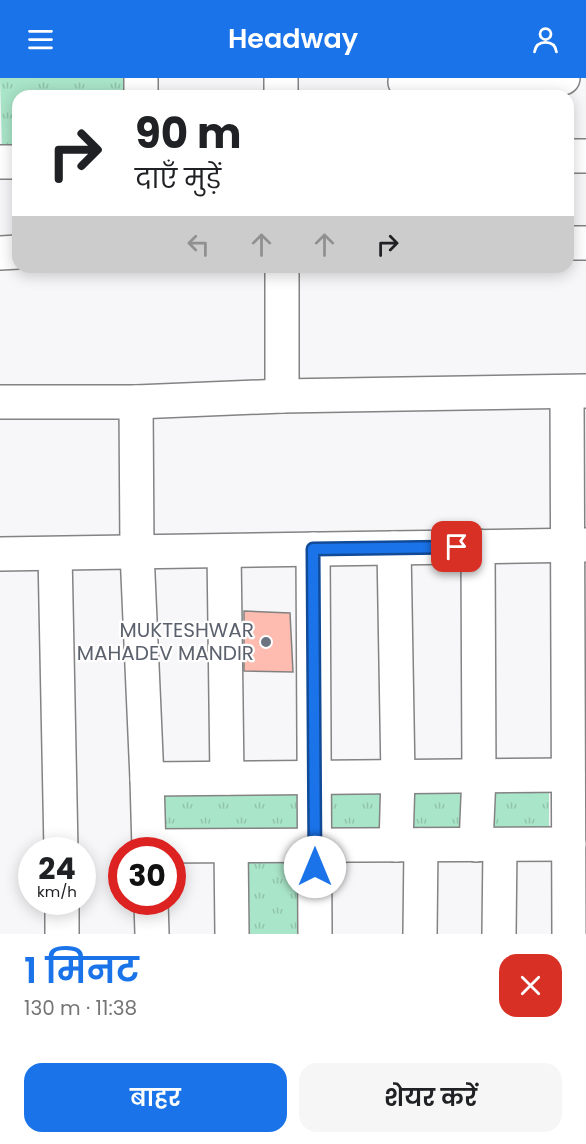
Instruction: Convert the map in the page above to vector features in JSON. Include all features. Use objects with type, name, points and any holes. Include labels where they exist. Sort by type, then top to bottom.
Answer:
[{"type":"street","points":[[405,85],[563,78]]},
{"type":"street","points":[[282,273],[282,396]]},
{"type":"street","points":[[0,402],[136,402],[282,396],[576,391],[577,545],[568,775],[569,934]]},
{"type":"street","points":[[136,402],[137,552],[149,837]]},
{"type":"street","points":[[0,555],[577,545]]},
{"type":"street","points":[[478,546],[479,776],[499,934]]},
{"type":"street","points":[[394,548],[398,777],[420,934]]},
{"type":"street","points":[[313,549],[315,934]]},
{"type":"street","points":[[224,551],[227,778]]},
{"type":"street","points":[[55,554],[61,837]]},
{"type":"street","points":[[147,779],[568,775]]},
{"type":"street","points":[[186,847],[569,844]]},
{"type":"street","points":[[231,846],[232,934]]},
{"type":"street","points":[[62,915],[62,934]]},
{"type":"street","points":[[151,915],[152,934]]},
{"type":"green space","points":[[0,78],[126,78],[127,90],[12,90],[12,150],[2,150]]},
{"type":"green space","points":[[549,783],[549,836],[186,839],[156,837],[155,786]]},
{"type":"green space","points":[[307,856],[308,934],[240,934],[239,857]]},
{"type":"building","name":"MUKTESHWAR MAHADEV MANDIR","points":[[244,611],[290,613],[293,672],[244,671]]},
{"type":"place","name":"MUKTESHWAR MAHADEV MANDIR","points":[[266,642]]},
{"type":"route","points":[[315,867],[313,549],[457,547]]}]
